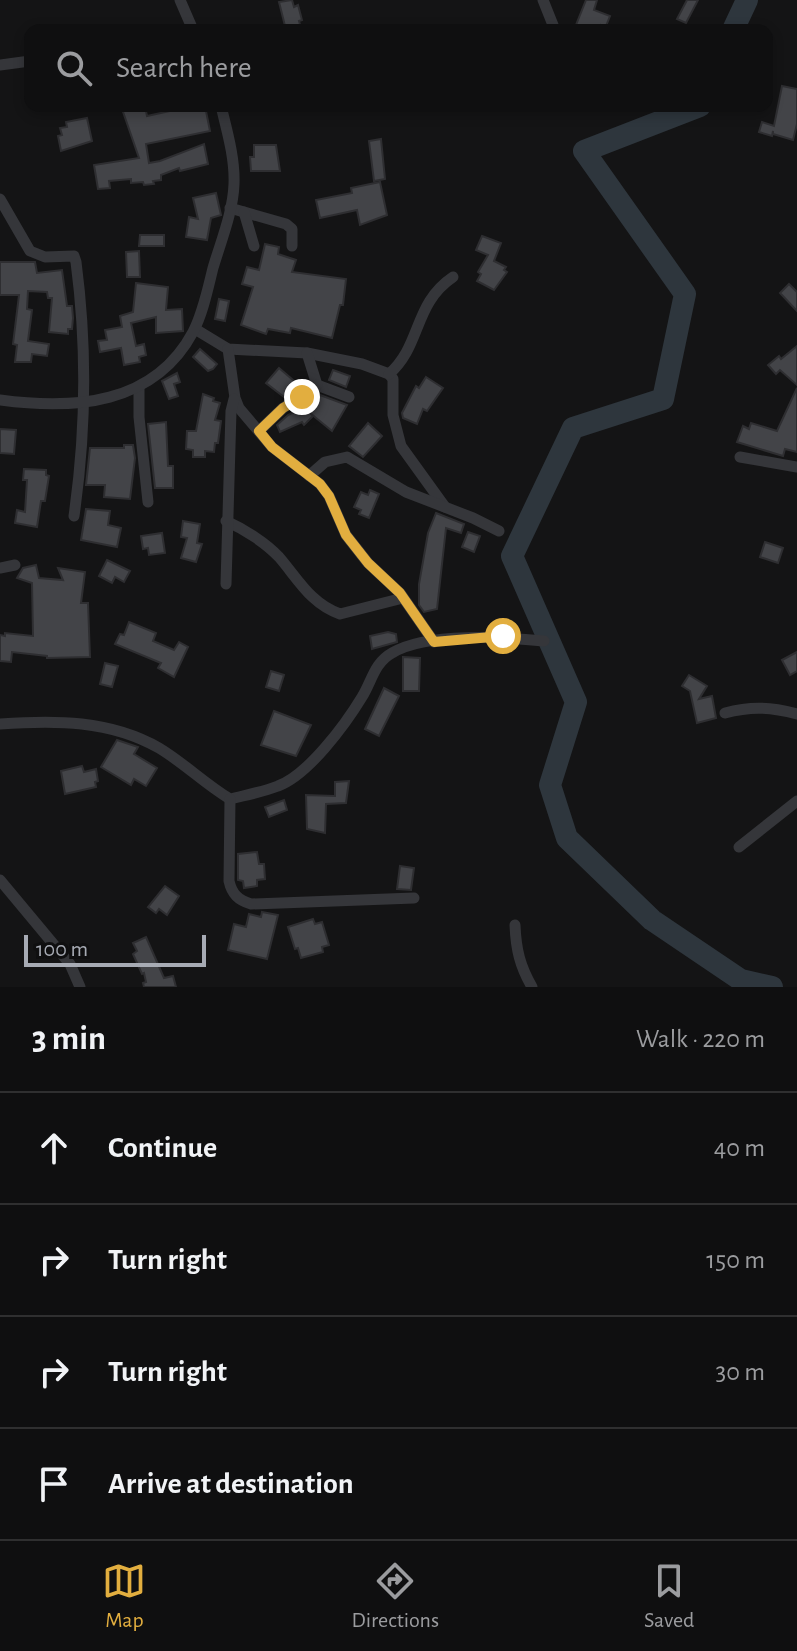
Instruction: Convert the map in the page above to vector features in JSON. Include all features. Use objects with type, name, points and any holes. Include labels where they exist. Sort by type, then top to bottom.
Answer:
[{"type":"street","points":[[180,0],[190,24]]},
{"type":"street","points":[[543,0],[553,24]]},
{"type":"street","points":[[0,65],[24,62]]},
{"type":"street","points":[[0,400],[83,404],[139,388],[165,370],[195,329],[230,208],[234,185],[222,112]]},
{"type":"street","points":[[0,199],[30,251],[45,257],[74,256],[76,262],[83,333],[83,404],[82,453],[74,516]]},
{"type":"street","points":[[230,208],[286,224],[292,229],[292,246]]},
{"type":"street","points":[[244,212],[254,246]]},
{"type":"street","points":[[389,374],[401,363],[429,297],[453,277]]},
{"type":"street","points":[[195,329],[228,349],[307,353],[362,364],[389,374],[393,379],[393,415],[401,446],[445,507]]},
{"type":"street","points":[[228,349],[239,408],[272,447],[329,496],[346,535],[368,563],[403,598],[434,642]]},
{"type":"street","points":[[307,353],[317,385]]},
{"type":"street","points":[[317,385],[349,397]]},
{"type":"street","points":[[259,431],[283,408],[317,385]]},
{"type":"street","points":[[139,388],[148,502]]},
{"type":"street","points":[[226,584],[231,411],[235,398]]},
{"type":"street","points":[[309,476],[325,462],[347,457],[406,492],[499,531]]},
{"type":"street","points":[[740,457],[797,467]]},
{"type":"street","points":[[226,521],[241,527],[270,549],[306,592],[331,611],[340,614],[403,598]]},
{"type":"street","points":[[0,568],[15,565]]},
{"type":"street","points":[[230,799],[280,786],[298,774],[350,714],[379,664],[390,654],[406,646],[503,636],[544,641]]},
{"type":"street","points":[[725,713],[749,707],[774,708],[797,714]]},
{"type":"street","points":[[0,724],[94,725],[129,734],[161,749],[230,799]]},
{"type":"street","points":[[230,799],[229,881],[231,889],[242,901],[251,904],[414,898]]},
{"type":"street","points":[[739,847],[797,801]]},
{"type":"street","points":[[0,880],[70,964],[80,987]]},
{"type":"street","points":[[515,925],[520,967],[532,987]]},
{"type":"building","points":[[292,0],[294,7],[298,5],[302,20],[300,24],[284,24],[279,2]]},
{"type":"building","points":[[586,0],[597,0],[594,10],[610,16],[607,24],[576,24]]},
{"type":"building","points":[[687,0],[698,0],[686,23],[677,19]]},
{"type":"building","points":[[782,86],[797,89],[797,124],[793,140],[773,134],[773,131],[772,136],[759,132],[762,122],[774,126]]},
{"type":"building","points":[[123,112],[146,112],[147,116],[165,112],[206,112],[210,131],[146,144],[149,163],[204,144],[208,164],[180,171],[179,168],[161,175],[161,180],[153,181],[154,184],[131,183],[131,179],[109,181],[110,188],[98,189],[94,165],[139,158]]},
{"type":"building","points":[[87,118],[92,141],[61,151],[60,128],[67,127],[66,122]]},
{"type":"building","points":[[381,139],[385,179],[374,181],[369,141]]},
{"type":"building","points":[[254,145],[276,145],[280,171],[251,171],[250,157],[254,157]]},
{"type":"building","points":[[380,182],[387,215],[360,225],[357,210],[320,218],[316,200],[352,193],[351,188]]},
{"type":"building","points":[[216,193],[221,215],[211,218],[207,240],[186,237],[189,217],[198,219],[193,198]]},
{"type":"building","points":[[140,235],[164,235],[164,246],[139,246]]},
{"type":"building","points":[[482,236],[501,243],[494,261],[506,267],[504,270],[507,272],[494,290],[477,281],[481,274],[478,272],[488,255],[476,250]]},
{"type":"building","points":[[265,244],[279,247],[278,254],[296,260],[292,272],[346,279],[343,305],[340,305],[332,338],[291,328],[290,333],[268,329],[266,334],[241,325],[253,287],[242,284],[247,267],[259,270]]},
{"type":"building","points":[[139,251],[140,277],[127,277],[126,252]]},
{"type":"building","points":[[0,262],[35,262],[37,273],[62,270],[67,306],[72,306],[72,329],[68,329],[68,334],[49,332],[52,298],[48,298],[47,292],[28,291],[27,309],[32,310],[28,341],[49,344],[47,356],[32,354],[31,362],[15,362],[17,345],[13,344],[19,295],[0,295]]},
{"type":"building","points":[[136,283],[168,287],[166,310],[182,309],[183,331],[156,333],[156,317],[131,323],[136,346],[144,344],[146,355],[139,357],[140,362],[124,365],[121,348],[100,352],[98,341],[107,340],[105,330],[122,327],[120,316],[133,312]]},
{"type":"building","points":[[789,284],[797,292],[797,311],[780,293]]},
{"type":"building","points":[[219,299],[229,301],[225,321],[215,319]]},
{"type":"building","points":[[797,346],[797,385],[780,370],[776,374],[768,365]]},
{"type":"building","points":[[200,349],[217,364],[213,369],[208,371],[193,357]]},
{"type":"building","points":[[279,368],[300,386],[284,397],[266,383]]},
{"type":"building","points":[[333,370],[350,376],[346,387],[329,380]]},
{"type":"building","points":[[177,373],[180,382],[174,384],[178,396],[169,399],[162,381]]},
{"type":"building","points":[[426,377],[443,388],[427,411],[423,409],[417,424],[403,418],[402,413],[416,386],[419,388]]},
{"type":"building","points":[[797,388],[797,452],[785,449],[783,456],[737,442],[743,426],[749,429],[751,423],[777,431]]},
{"type":"building","points":[[203,394],[220,403],[215,420],[221,421],[218,443],[215,443],[214,452],[205,451],[205,457],[193,457],[193,450],[186,449],[187,431],[196,431]]},
{"type":"building","points":[[320,395],[347,405],[332,431],[310,413]]},
{"type":"building","points":[[304,407],[313,416],[304,425],[302,422],[280,432],[277,425]]},
{"type":"building","points":[[166,422],[168,466],[173,466],[173,488],[155,488],[148,424]]},
{"type":"building","points":[[368,423],[382,436],[363,457],[349,446]]},
{"type":"building","points":[[0,429],[16,430],[14,454],[0,453]]},
{"type":"building","points":[[124,445],[133,445],[135,458],[130,499],[104,497],[105,485],[86,485],[90,448],[124,448]]},
{"type":"building","points":[[24,469],[46,470],[49,476],[37,527],[15,523],[17,510],[25,512],[27,480],[23,480]]},
{"type":"building","points":[[370,490],[379,494],[369,518],[359,514],[361,510],[354,507],[361,492],[368,495]]},
{"type":"building","points":[[86,509],[110,511],[108,525],[121,528],[117,547],[81,540]]},
{"type":"building","points":[[436,513],[464,524],[461,533],[446,528],[437,609],[424,612],[419,605],[419,584],[428,533]]},
{"type":"building","points":[[183,521],[200,524],[197,543],[202,544],[196,562],[181,558],[187,538],[181,537]]},
{"type":"building","points":[[468,532],[480,536],[474,552],[462,547]]},
{"type":"building","points":[[162,533],[165,553],[149,555],[148,548],[143,549],[141,536]]},
{"type":"building","points":[[765,542],[783,548],[778,563],[760,557]]},
{"type":"building","points":[[107,560],[130,571],[124,582],[115,577],[112,583],[99,576]]},
{"type":"building","points":[[36,565],[39,578],[63,580],[58,568],[85,572],[81,603],[88,603],[90,657],[47,658],[12,652],[11,662],[0,661],[0,635],[33,636],[32,583],[17,578],[23,568]]},
{"type":"building","points":[[129,622],[156,633],[153,641],[174,650],[179,642],[188,647],[174,677],[158,668],[161,663],[115,644],[120,634],[124,635]]},
{"type":"building","points":[[388,632],[396,634],[397,642],[372,649],[370,636]]},
{"type":"building","points":[[797,652],[797,671],[790,675],[782,660]]},
{"type":"building","points":[[403,657],[420,658],[419,691],[403,691]]},
{"type":"building","points":[[105,663],[118,666],[112,687],[100,684]]},
{"type":"building","points":[[271,671],[284,675],[279,691],[266,687]]},
{"type":"building","points":[[689,675],[707,686],[699,699],[712,696],[716,718],[697,723],[690,691],[682,686]]},
{"type":"building","points":[[384,688],[399,696],[379,736],[365,729]]},
{"type":"building","points":[[274,711],[311,725],[296,756],[261,745]]},
{"type":"building","points":[[117,740],[138,747],[134,754],[157,768],[146,786],[134,779],[131,785],[101,767]]},
{"type":"building","points":[[82,766],[84,772],[96,769],[96,787],[65,794],[61,771]]},
{"type":"building","points":[[349,781],[346,803],[326,804],[325,833],[307,829],[306,795],[335,796],[335,782]]},
{"type":"building","points":[[284,800],[287,810],[269,817],[265,807]]},
{"type":"building","points":[[257,852],[259,864],[264,864],[265,879],[257,880],[257,886],[244,888],[243,881],[238,880],[238,854]]},
{"type":"building","points":[[400,866],[414,868],[411,890],[397,889]]},
{"type":"building","points":[[165,886],[179,896],[167,915],[159,909],[156,913],[148,907]]},
{"type":"building","points":[[262,912],[278,915],[267,959],[228,950],[234,924],[246,927],[249,914],[261,917]]},
{"type":"building","points":[[313,919],[315,924],[322,922],[329,945],[322,947],[323,952],[301,958],[288,927]]},
{"type":"building","points":[[146,937],[164,978],[173,976],[176,987],[144,987],[144,973],[133,954],[137,951],[133,943]]},
{"type":"waterway","points":[[736,24],[747,0]]},
{"type":"waterway","points":[[685,112],[584,151],[685,294],[663,399],[573,428],[512,556],[576,702],[550,785],[567,838],[652,920],[741,980],[772,987]]},
{"type":"route","points":[[302,397],[283,408],[259,431],[272,447],[320,484],[329,496],[346,535],[368,563],[400,593],[434,642],[503,636]]}]
